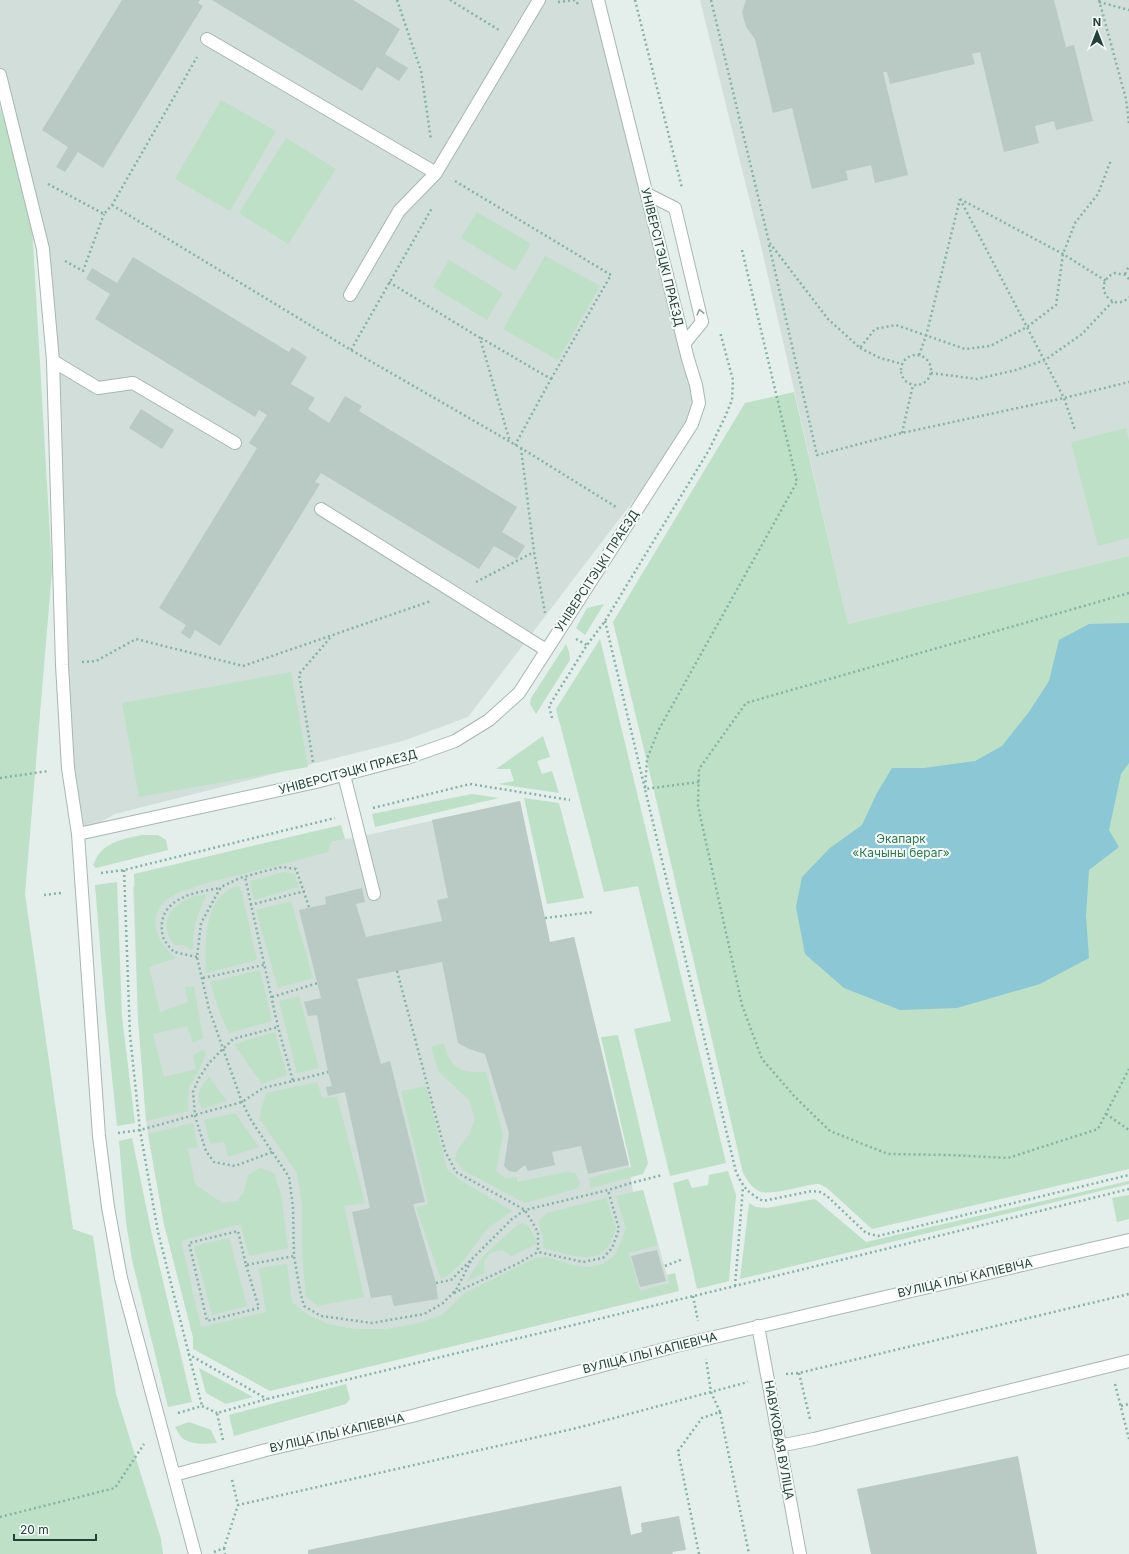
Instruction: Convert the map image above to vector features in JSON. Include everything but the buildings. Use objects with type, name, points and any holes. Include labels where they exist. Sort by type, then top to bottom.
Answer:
[{"type":"street","points":[[350,295],[399,211],[436,173],[539,0]]},
{"type":"street","name":"УНІВЕРСІТЭЦКІ ПРАЕЗД","points":[[78,834],[316,782],[407,758],[455,741],[488,720],[518,692],[692,424],[700,403],[598,0]]},
{"type":"street","points":[[207,40],[436,173]]},
{"type":"street","points":[[0,75],[43,249],[53,361],[62,665],[68,768],[78,834],[99,1136],[108,1207],[121,1278],[195,1554]]},
{"type":"street","points":[[646,194],[675,208],[702,322],[684,344]]},
{"type":"street","points":[[53,361],[98,388],[133,383],[235,443]]},
{"type":"street","points":[[321,508],[546,650]]},
{"type":"street","points":[[344,775],[374,894]]},
{"type":"street","name":"ВУЛІЦА ІЛЬІ КАПІЕВІЧА","points":[[174,1475],[260,1452],[412,1416],[758,1326],[1129,1240]]},
{"type":"street","name":"НАВУКОВАЯ ВУЛІЦА","points":[[758,1326],[800,1554]]},
{"type":"street","points":[[779,1446],[814,1439],[1129,1361]]},
{"type":"path","points":[[397,0],[421,71],[436,173]]},
{"type":"path","points":[[450,0],[515,40]]},
{"type":"path","points":[[555,2],[575,0],[582,8]]},
{"type":"path","points":[[635,0],[682,189]]},
{"type":"path","points":[[711,0],[769,242],[817,456],[902,433],[1064,398],[1129,382]]},
{"type":"path","points":[[1099,1],[1129,10]]},
{"type":"path","points":[[1099,1],[1127,99],[1129,123]]},
{"type":"path","points":[[43,249],[83,271],[104,214],[112,205],[207,40]]},
{"type":"path","points":[[860,348],[875,329],[896,325],[965,349],[990,346],[1027,327],[1056,305],[1063,254],[1075,223],[1098,194],[1111,160]]},
{"type":"path","points":[[25,172],[104,214]]},
{"type":"path","points":[[450,178],[611,275],[515,445]]},
{"type":"path","points":[[960,199],[1063,254],[1106,281]]},
{"type":"path","points":[[960,199],[1064,398],[1075,430]]},
{"type":"path","points":[[919,355],[926,336],[960,199]]},
{"type":"path","points":[[351,350],[435,204]]},
{"type":"path","points":[[112,205],[351,350],[521,448],[619,508]]},
{"type":"path","points":[[769,242],[828,319],[860,348],[880,358],[902,364]]},
{"type":"path","points":[[645,789],[647,759],[658,731],[797,482],[742,250]]},
{"type":"path","points":[[1124,275],[1129,266]]},
{"type":"path","points":[[1129,278],[1115,273],[1110,275],[1103,287],[1109,299],[1113,301],[1123,301],[1129,297]]},
{"type":"path","points":[[389,282],[480,338],[551,379]]},
{"type":"path","points":[[931,373],[977,379],[1016,370],[1045,360],[1082,334],[1113,301]]},
{"type":"path","points":[[552,718],[549,706],[587,645],[605,621],[709,450],[725,418],[732,400],[733,380],[718,327]]},
{"type":"path","points":[[480,338],[510,442]]},
{"type":"path","points":[[919,355],[927,360],[931,368],[931,373],[926,381],[917,385],[904,379],[902,374],[902,364],[909,357],[919,355]]},
{"type":"path","points":[[902,433],[912,384]]},
{"type":"path","points":[[521,448],[534,552],[545,614]]},
{"type":"path","points":[[62,665],[96,661],[136,639],[242,666],[330,637],[456,592],[534,552]]},
{"type":"path","points":[[1129,593],[746,703],[699,769],[698,806],[742,1005],[762,1059],[794,1097],[830,1131],[888,1154],[1008,1158],[1098,1129],[1129,1069]]},
{"type":"path","points":[[605,621],[735,1164],[743,1186],[735,1286]]},
{"type":"path","points":[[316,782],[299,674],[330,637]]},
{"type":"path","points":[[0,778],[68,768]]},
{"type":"path","points":[[645,789],[699,782]]},
{"type":"path","points":[[44,895],[68,892],[67,878],[124,870],[470,784],[570,800]]},
{"type":"path","points":[[197,957],[174,952],[163,938],[162,921],[167,908],[180,898],[197,891],[222,888],[240,878],[282,867],[296,869],[305,891],[309,907]]},
{"type":"path","points":[[124,870],[130,1035],[140,1130],[158,1232],[202,1406],[217,1413]]},
{"type":"path","points":[[245,877],[278,1027],[293,1081]]},
{"type":"path","points":[[222,888],[201,923],[197,957],[203,978],[208,1009],[242,1102],[251,1120],[289,1177],[293,1207],[294,1256],[304,1306],[321,1316],[372,1323],[424,1314],[443,1303],[456,1290],[472,1260]]},
{"type":"path","points":[[250,905],[305,891]]},
{"type":"path","points":[[545,918],[593,912]]},
{"type":"path","points":[[203,978],[264,965]]},
{"type":"path","points":[[397,971],[445,1152],[456,1172],[525,1210],[538,1232],[538,1252]]},
{"type":"path","points":[[272,997],[318,983]]},
{"type":"path","points":[[272,1152],[235,1166],[214,1162],[206,1151],[195,1116],[193,1092],[199,1078],[209,1063],[233,1039],[278,1027]]},
{"type":"path","points":[[140,1130],[242,1102],[262,1088],[328,1072]]},
{"type":"path","points":[[1106,1114],[1129,1130]]},
{"type":"path","points":[[436,1283],[451,1280],[512,1219],[525,1210],[662,1175]]},
{"type":"path","points":[[743,1186],[763,1201],[812,1191],[820,1192],[827,1196],[866,1233],[878,1236],[1129,1175]]},
{"type":"path","points":[[451,1295],[517,1264],[538,1252],[583,1262],[602,1258],[612,1248],[619,1229],[608,1190]]},
{"type":"path","points":[[238,1231],[246,1265],[259,1308],[207,1321],[189,1243],[238,1231]]},
{"type":"path","points":[[246,1265],[294,1256]]},
{"type":"path","points":[[665,1266],[683,1260]]},
{"type":"path","points":[[711,1392],[768,1377],[799,1372],[1129,1294]]},
{"type":"path","points":[[693,1296],[711,1392],[720,1412],[749,1554]]},
{"type":"path","points":[[188,1354],[267,1399]]},
{"type":"path","points":[[799,1372],[814,1439]]},
{"type":"path","points":[[1122,1382],[1115,1384],[1129,1439]]},
{"type":"path","points":[[1121,1406],[1129,1404]]},
{"type":"path","points":[[699,1554],[678,1451],[702,1418],[720,1412]]},
{"type":"path","points":[[0,1517],[115,1488],[148,1438]]},
{"type":"path","points":[[225,1554],[224,1548],[238,1505]]},
{"type":"path","points":[[208,1554],[224,1548]]},
{"type":"shaded area","points":[[0,0],[598,0],[696,385],[692,424],[468,717],[403,741],[115,814],[78,834],[62,665],[43,249],[0,78]]},
{"type":"shaded area","points":[[700,0],[1129,0],[1129,556],[848,624],[761,246]]},
{"type":"shaded area","points":[[520,801],[550,942],[574,937],[629,1165],[633,1192],[643,1190],[669,1283],[640,1292],[263,1380],[193,1337],[164,1224],[147,1128],[138,1018],[133,887]]},
{"type":"green space","points":[[221,100],[276,131],[230,211],[175,179]]},
{"type":"green space","points":[[0,107],[31,209],[52,570],[25,894],[73,1229],[93,1236],[116,1394],[161,1539],[163,1554],[0,1554]]},
{"type":"green space","points":[[286,138],[336,169],[288,244],[239,213]]},
{"type":"green space","points":[[477,212],[531,244],[515,271],[461,238]]},
{"type":"green space","points":[[545,256],[600,286],[558,360],[503,329]]},
{"type":"green space","points":[[449,260],[503,293],[487,320],[433,287]]},
{"type":"green space","name":"Экапарк «Качыны бераг»","points":[[794,392],[848,624],[1129,556],[1129,1169],[872,1229],[827,1188],[819,1184],[778,1192],[762,1192],[752,1186],[743,1173],[656,799],[613,622],[745,403]]},
{"type":"green space","points":[[1126,428],[1129,441],[1129,538],[1098,546],[1071,442]]},
{"type":"green space","points":[[604,604],[585,635],[576,628],[587,608]]},
{"type":"green space","points":[[600,639],[726,1163],[670,1176],[634,1029],[671,1021],[638,886],[604,892],[556,709]]},
{"type":"green space","points":[[566,644],[570,660],[536,714],[530,704],[531,698]]},
{"type":"green space","points":[[291,672],[308,767],[139,797],[122,703]]},
{"type":"green space","points":[[543,736],[550,757],[537,761],[542,774],[552,771],[559,793],[498,784],[514,781],[510,769],[496,769]]},
{"type":"green space","points":[[472,794],[499,798],[375,827],[372,814]]},
{"type":"green space","points":[[524,798],[559,803],[584,898],[547,904]]},
{"type":"green space","points":[[341,825],[345,839],[331,842],[328,852],[191,888],[179,893],[163,903],[156,918],[157,933],[165,947],[176,958],[149,967],[160,1012],[188,1002],[185,987],[194,986],[203,1038],[193,1043],[187,1026],[153,1034],[164,1077],[196,1069],[193,1055],[203,1050],[206,1054],[189,1087],[189,1111],[146,1121],[138,1018],[134,874]]},
{"type":"green space","points":[[158,835],[166,840],[168,850],[96,868],[93,865],[98,855],[108,846],[130,837]]},
{"type":"green space","points":[[284,872],[295,874],[299,887],[254,900],[250,881]]},
{"type":"green space","points":[[117,882],[122,1017],[135,1123],[117,1126],[105,1008],[95,885]]},
{"type":"green space","points":[[240,886],[257,960],[206,973],[207,935],[213,909],[219,898],[228,890]]},
{"type":"green space","points":[[207,894],[196,921],[193,950],[183,945],[175,945],[167,930],[168,916],[172,910],[184,901],[194,896]]},
{"type":"green space","points":[[291,901],[313,978],[278,988],[256,910]]},
{"type":"green space","points":[[260,970],[272,1021],[229,1033],[220,1014],[210,982]]},
{"type":"green space","points":[[299,996],[319,1068],[297,1073],[279,1001]]},
{"type":"green space","points":[[275,1032],[287,1075],[262,1084],[234,1044]]},
{"type":"green space","points":[[618,1035],[648,1163],[643,1174],[591,1188],[589,1178],[631,1167],[601,1037]]},
{"type":"green space","points":[[444,1043],[450,1059],[458,1068],[470,1072],[486,1072],[503,1134],[496,1171],[505,1178],[517,1177],[517,1182],[566,1172],[575,1173],[580,1183],[578,1188],[525,1203],[463,1170],[455,1160],[457,1151],[469,1135],[475,1118],[469,1100],[439,1072],[431,1047]]},
{"type":"green space","points":[[209,1077],[227,1101],[202,1109],[199,1100],[199,1092]]},
{"type":"green space","points":[[317,1082],[322,1098],[337,1097],[365,1203],[344,1206],[364,1297],[318,1306],[306,1297],[302,1253],[302,1205],[297,1173],[259,1118],[266,1093]]},
{"type":"green space","points":[[426,1086],[447,1169],[460,1180],[512,1211],[488,1229],[460,1264],[441,1279],[416,1208],[428,1204],[401,1091]]},
{"type":"green space","points":[[235,1113],[259,1147],[228,1157],[224,1142],[210,1144],[204,1120]]},
{"type":"green space","points":[[193,1123],[198,1147],[188,1149],[195,1184],[222,1203],[237,1201],[244,1192],[248,1175],[260,1168],[274,1173],[281,1194],[288,1248],[249,1256],[241,1226],[236,1225],[181,1241],[201,1327],[266,1312],[259,1268],[287,1264],[292,1302],[308,1315],[328,1324],[355,1329],[387,1329],[419,1323],[442,1315],[460,1297],[471,1290],[535,1258],[546,1257],[572,1265],[587,1267],[603,1264],[615,1255],[626,1229],[616,1196],[643,1190],[658,1245],[629,1253],[640,1291],[669,1283],[667,1275],[675,1273],[679,1291],[270,1391],[193,1349],[193,1337],[164,1224],[148,1134]]},
{"type":"green space","points":[[132,1138],[152,1235],[192,1402],[168,1407],[132,1260],[126,1222],[119,1141]]},
{"type":"green space","points":[[728,1171],[736,1195],[729,1281],[697,1289],[673,1183],[688,1179],[692,1188],[708,1185],[709,1175]]},
{"type":"green space","points":[[1129,1181],[1129,1184],[740,1279],[749,1203],[756,1207],[767,1208],[815,1199],[866,1242]]},
{"type":"green space","points":[[1129,1195],[1129,1219],[1117,1222],[1112,1198]]},
{"type":"green space","points":[[606,1198],[616,1228],[609,1245],[602,1253],[596,1256],[581,1257],[543,1248],[543,1237],[538,1222],[547,1213]]},
{"type":"green space","points":[[522,1223],[529,1226],[535,1238],[536,1244],[512,1256],[502,1250],[490,1253],[484,1262],[485,1273],[466,1282],[483,1256],[515,1227]]},
{"type":"green space","points":[[229,1238],[247,1306],[212,1315],[194,1246]]},
{"type":"green space","points":[[199,1368],[253,1397],[226,1404],[206,1393]]},
{"type":"green space","points":[[346,1384],[350,1399],[346,1404],[234,1436],[229,1415]]},
{"type":"green space","points":[[189,1422],[211,1430],[217,1443],[194,1443],[182,1438],[175,1427]]},
{"type":"water","points":[[1129,623],[1129,763],[1121,774],[1109,830],[1119,847],[1089,870],[1086,916],[1089,958],[1040,984],[957,1008],[900,1010],[844,988],[805,954],[796,907],[802,877],[830,848],[862,825],[877,793],[892,768],[924,768],[975,761],[1002,746],[1029,712],[1049,681],[1059,640],[1089,624]]}]
